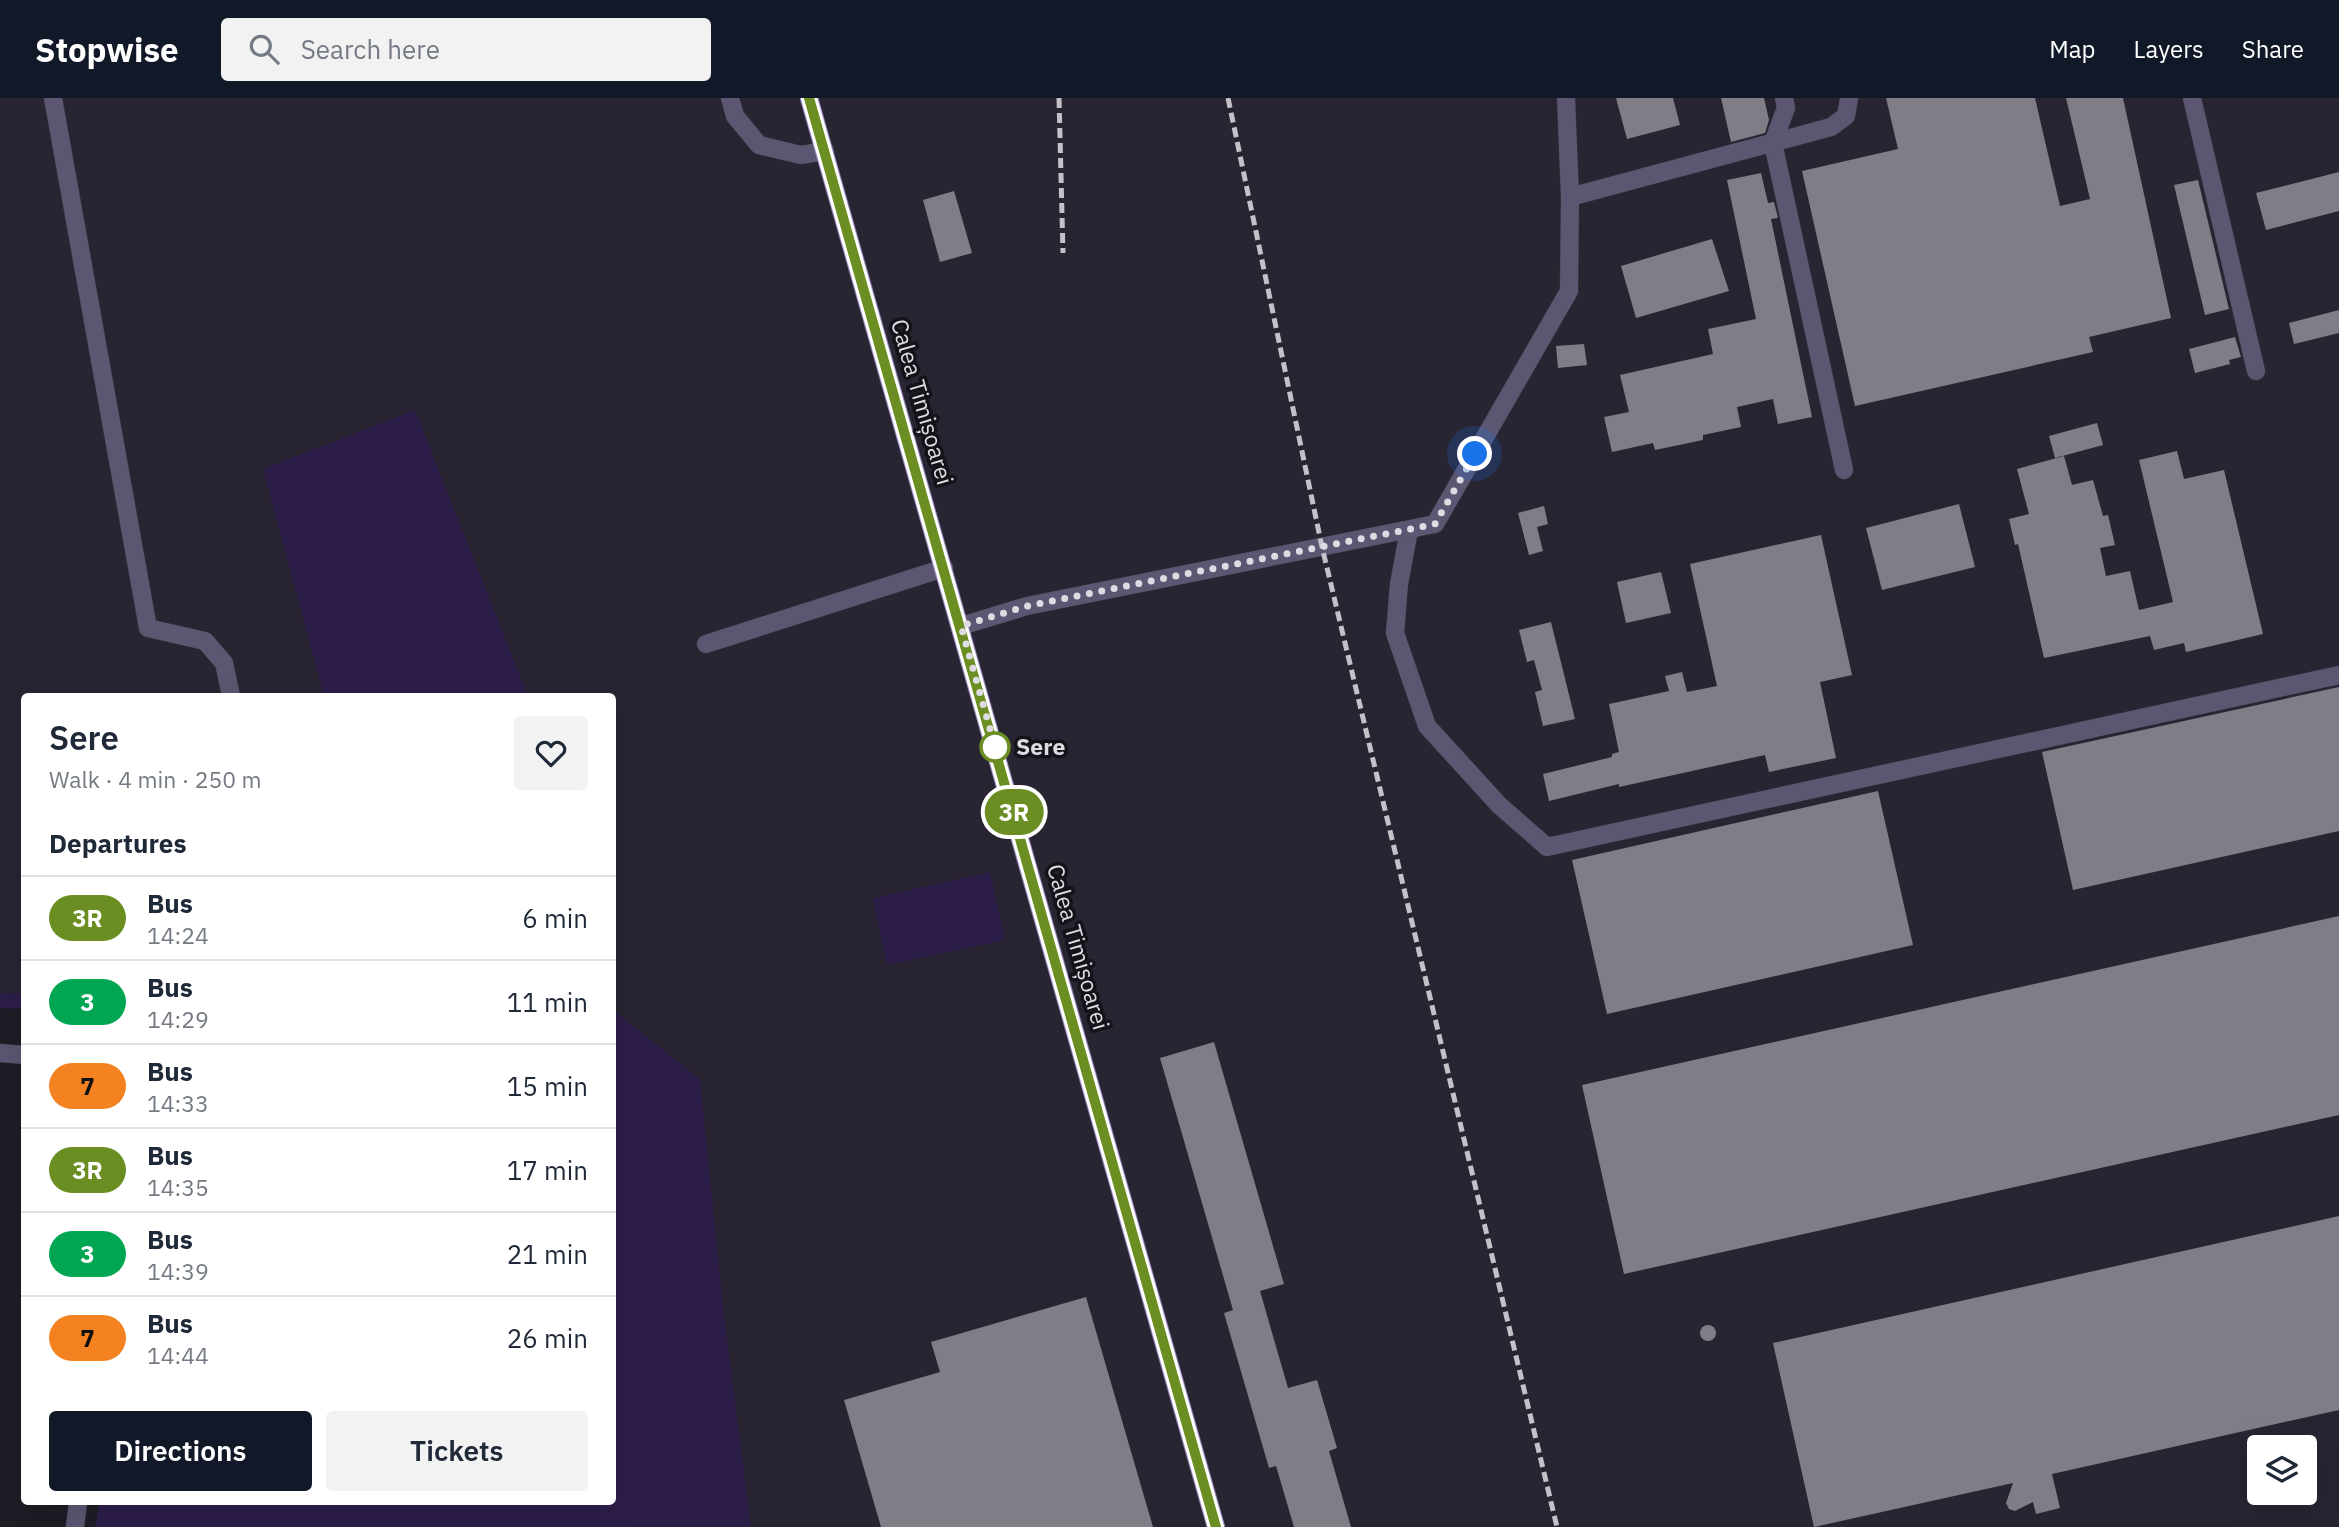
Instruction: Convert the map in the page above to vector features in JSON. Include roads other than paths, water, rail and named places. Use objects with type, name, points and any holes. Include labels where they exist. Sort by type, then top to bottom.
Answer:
[{"type":"main road","name":"Calea Timișoarei","points":[[809,98],[1216,1527]]},
{"type":"street","points":[[53,98],[148,628],[205,641],[224,663],[230,693]]},
{"type":"street","points":[[730,98],[735,116],[760,145],[801,155],[825,151]]},
{"type":"street","points":[[961,626],[1027,606],[1435,524],[1569,291],[1570,197],[1566,98]]},
{"type":"street","points":[[1784,98],[1786,108],[1773,143],[1844,470]]},
{"type":"street","points":[[1570,197],[1831,127],[1846,116],[1849,98]]},
{"type":"street","points":[[2192,98],[2256,371]]},
{"type":"street","points":[[1409,530],[1399,584],[1395,633],[1427,726],[1499,805],[1547,847],[2339,675]]},
{"type":"street","points":[[706,645],[944,568]]},
{"type":"street","points":[[0,1054],[21,1055]]},
{"type":"street","points":[[75,1527],[78,1505]]},
{"type":"railway","points":[[1059,98],[1063,253]]},
{"type":"railway","points":[[1228,98],[1322,547],[1557,1527]]},
{"type":"place","name":"Sere","points":[[995,747]]}]
